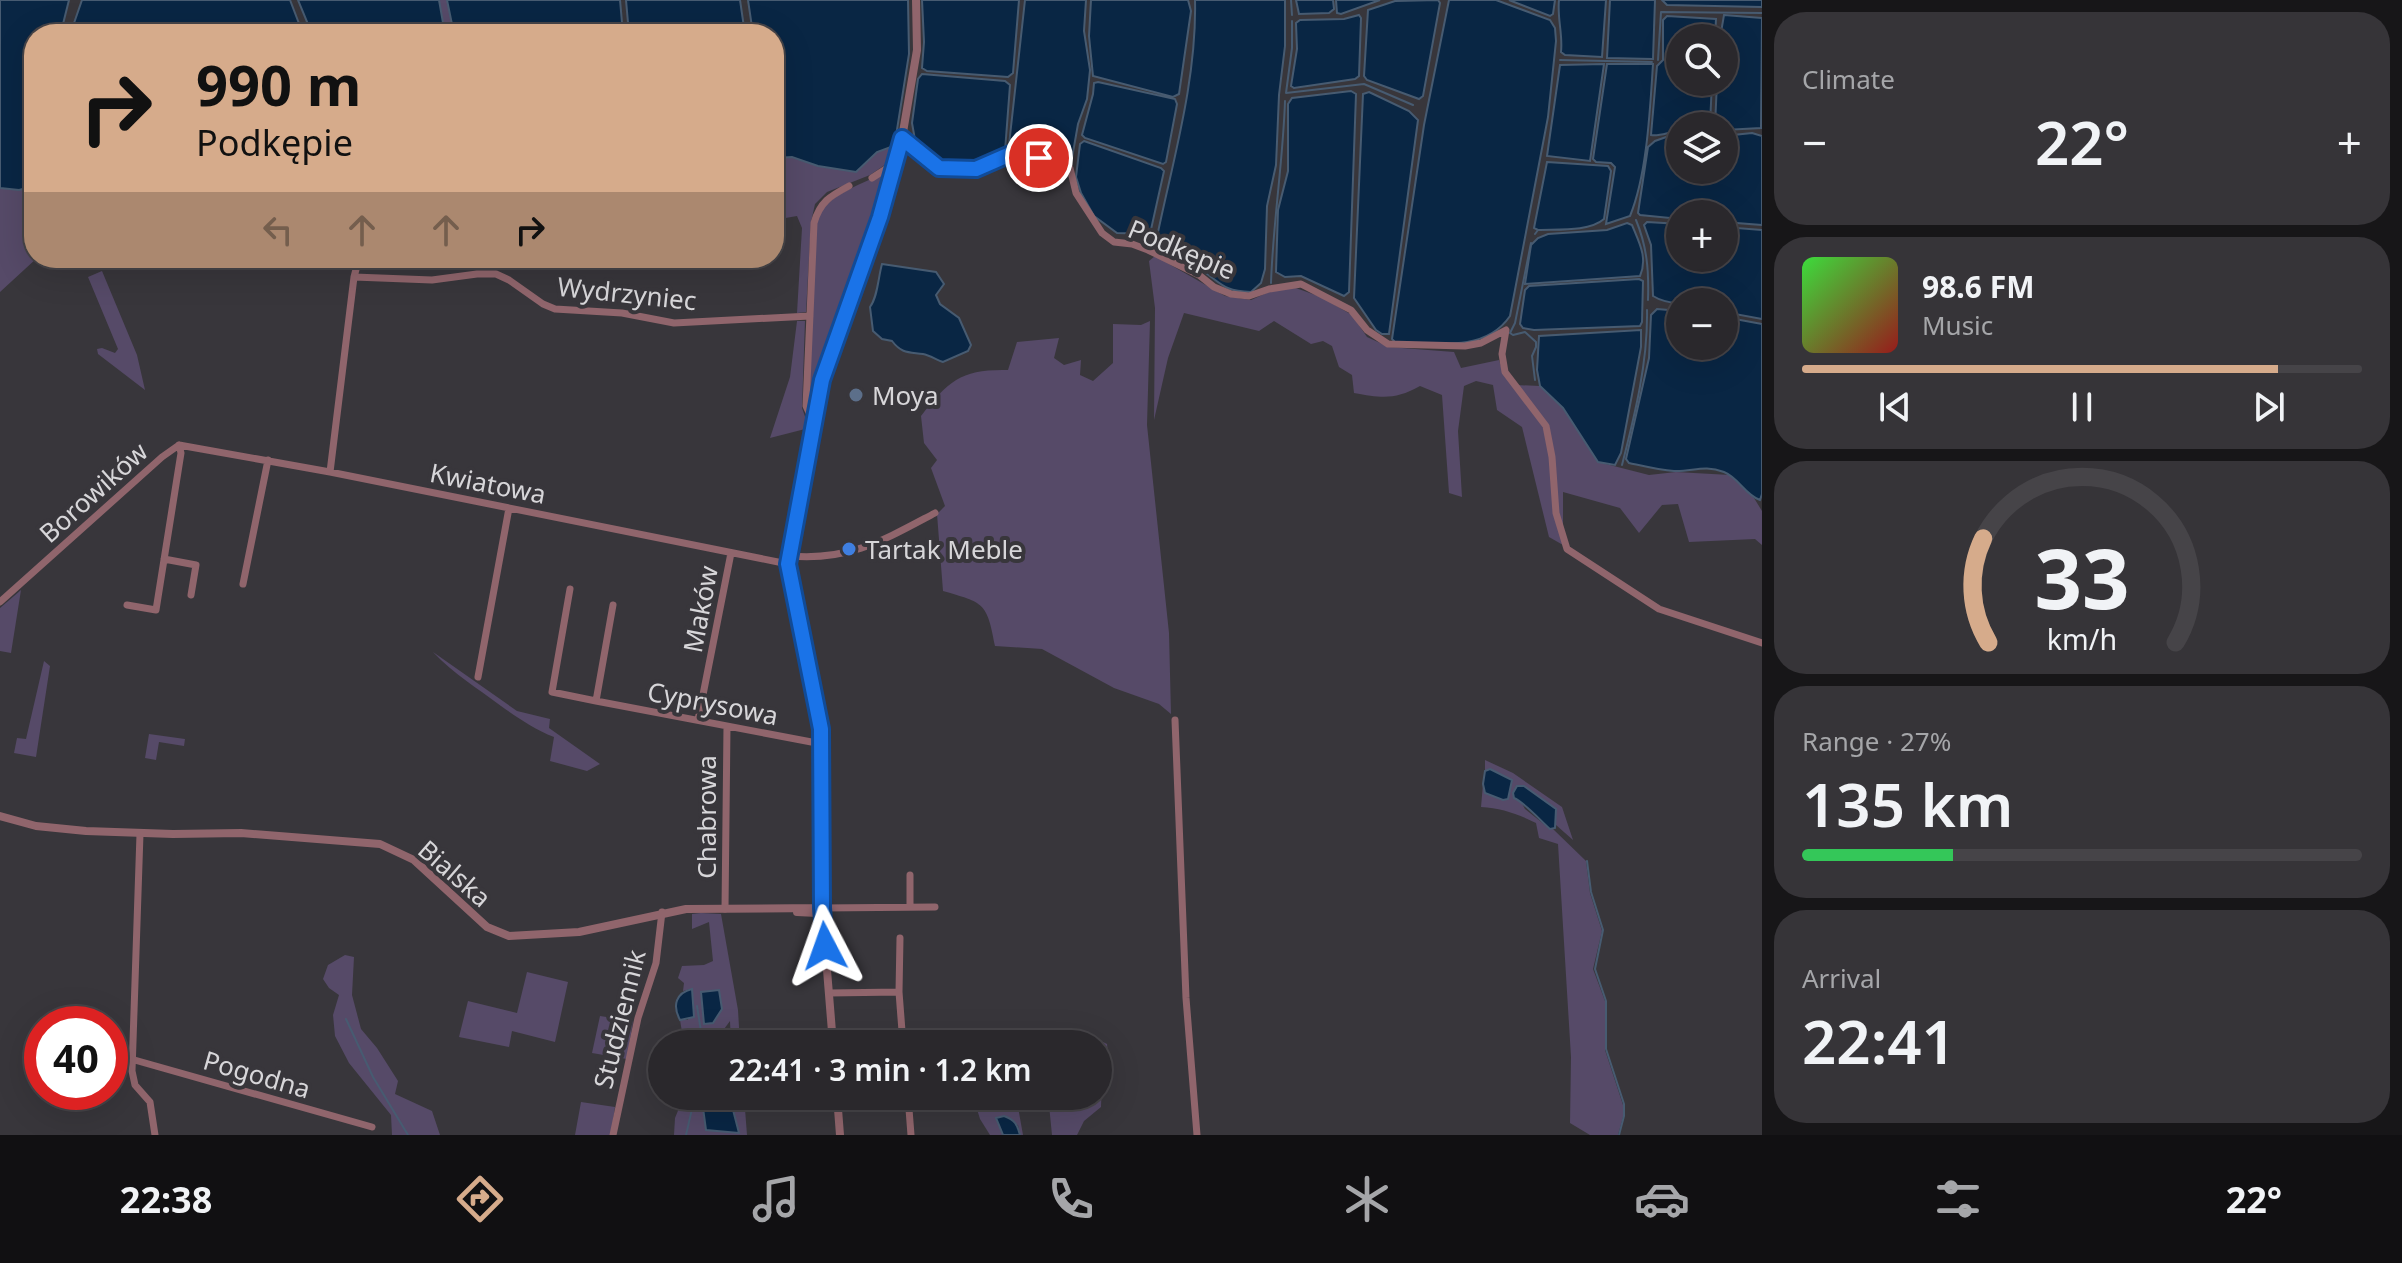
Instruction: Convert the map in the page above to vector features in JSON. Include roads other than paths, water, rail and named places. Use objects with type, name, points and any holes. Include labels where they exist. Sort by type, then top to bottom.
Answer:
[{"type":"street","points":[[832,1030],[823,930],[817,907],[822,744],[789,560],[813,421],[827,361],[880,217],[902,138],[917,50],[916,0]]},
{"type":"street","name":"Podkępie","points":[[902,138],[939,168],[976,169],[1015,152],[1063,164],[1070,168],[1076,193],[1102,233],[1114,242],[1132,244],[1161,256],[1231,294],[1249,296],[1301,284],[1351,310],[1367,330],[1388,344],[1465,346],[1481,343],[1506,330],[1502,354],[1505,372],[1546,426],[1552,457],[1556,513],[1567,549],[1659,609],[1762,643]]},
{"type":"street","points":[[872,178],[895,163]]},
{"type":"street","points":[[813,421],[806,406],[814,223],[819,207],[829,196],[849,186]]},
{"type":"street","points":[[330,472],[356,268]]},
{"type":"street","name":"Wydrzyniec","points":[[354,277],[432,280],[496,274],[555,309],[622,313],[674,323],[810,316]]},
{"type":"street","points":[[127,605],[156,610],[181,453],[179,445]]},
{"type":"street","name":"Kwiatowa","points":[[179,445],[330,472],[731,553],[789,560],[852,553],[935,513]]},
{"type":"street","name":"Borowików","points":[[0,602],[179,445]]},
{"type":"street","points":[[243,584],[268,460]]},
{"type":"street","points":[[478,677],[509,508]]},
{"type":"street","name":"Maków","points":[[698,720],[731,553]]},
{"type":"street","points":[[164,559],[196,565],[191,595]]},
{"type":"street","name":"Cyprysowa","points":[[570,589],[552,692],[822,744]]},
{"type":"street","points":[[596,701],[613,605]]},
{"type":"street","points":[[1175,720],[1186,998],[1197,1135]]},
{"type":"street","name":"Chabrowa","points":[[725,909],[727,726]]},
{"type":"street","name":"Bialska","points":[[0,816],[61,829],[140,834],[241,833],[380,844],[414,860],[487,927],[509,936],[585,931],[662,912],[817,907]]},
{"type":"street","points":[[140,834],[131,1059],[135,1085],[150,1102],[155,1135]]},
{"type":"street","points":[[910,875],[910,907]]},
{"type":"street","points":[[817,907],[935,907]]},
{"type":"street","name":"Studziennik","points":[[613,1135],[638,1018],[656,963],[662,912]]},
{"type":"street","points":[[900,938],[902,1030]]},
{"type":"street","points":[[829,993],[899,992]]},
{"type":"street","name":"Pogodna","points":[[131,1059],[372,1127]]},
{"type":"street","points":[[838,1110],[840,1135]]},
{"type":"street","points":[[909,1110],[911,1135]]},
{"type":"water","points":[[0,0],[69,0],[63,24],[24,24],[24,189],[0,188]]},
{"type":"water","points":[[82,0],[290,0],[299,24],[74,24]]},
{"type":"water","points":[[298,0],[439,0],[443,24],[308,24]]},
{"type":"water","points":[[447,0],[620,0],[622,24],[452,24]]},
{"type":"water","points":[[626,0],[740,0],[744,24],[628,24]]},
{"type":"water","points":[[748,0],[908,0],[909,54],[896,136],[891,147],[877,152],[856,172],[784,157],[784,24],[752,24]]},
{"type":"water","points":[[922,0],[1019,0],[1013,73],[1008,77],[927,71],[922,68]]},
{"type":"water","points":[[1025,0],[1086,0],[1084,31],[1090,70],[1087,99],[1078,124],[1072,158],[1068,163],[1013,149],[1009,145]]},
{"type":"water","points":[[1091,0],[1188,0],[1191,11],[1179,94],[1173,97],[1093,76],[1089,36]]},
{"type":"water","points":[[1195,0],[1285,0],[1285,46],[1276,165],[1267,206],[1265,269],[1261,283],[1251,292],[1224,286],[1195,265],[1168,251],[1165,242],[1157,237],[1188,89]]},
{"type":"water","points":[[1296,0],[1333,0],[1334,9],[1329,13],[1299,14]]},
{"type":"water","points":[[1336,0],[1380,0],[1341,14],[1337,13]]},
{"type":"water","points":[[1438,0],[1440,3],[1423,96],[1419,99],[1367,80],[1364,76],[1368,10],[1395,1]]},
{"type":"water","points":[[1449,0],[1496,0],[1550,20],[1555,28],[1556,41],[1548,117],[1510,316],[1499,328],[1473,341],[1442,344],[1395,342],[1392,339],[1424,125]]},
{"type":"water","points":[[1509,0],[1555,0],[1553,14],[1550,16]]},
{"type":"water","points":[[1559,0],[1606,0],[1602,57],[1565,55],[1561,52]]},
{"type":"water","points":[[1610,0],[1655,0],[1653,59],[1607,58]]},
{"type":"water","points":[[1662,0],[1762,0],[1762,7],[1667,5]]},
{"type":"water","points":[[1359,15],[1359,76],[1294,88],[1291,86],[1297,49],[1296,23],[1300,20],[1344,19]]},
{"type":"water","points":[[1724,15],[1762,18],[1761,128],[1738,129],[1738,112],[1716,112],[1716,96],[1738,96],[1738,24],[1722,24]]},
{"type":"water","points":[[1667,16],[1716,19],[1716,24],[1666,24],[1666,96],[1711,96],[1711,112],[1666,112],[1666,133],[1651,135],[1657,66],[1663,60],[1663,20]]},
{"type":"water","points":[[1604,64],[1590,161],[1547,156],[1560,65]]},
{"type":"water","points":[[1607,64],[1653,64],[1647,142],[1636,200],[1630,216],[1606,224],[1615,167],[1593,159]]},
{"type":"water","points":[[922,74],[1005,81],[1010,85],[1005,151],[984,162],[961,167],[941,161],[915,140],[912,123],[918,79]]},
{"type":"water","points":[[1094,83],[1175,99],[1177,104],[1166,162],[1163,164],[1082,135]]},
{"type":"water","points":[[1351,91],[1356,94],[1349,292],[1344,296],[1301,276],[1285,277],[1276,272],[1278,210],[1288,171],[1288,104],[1292,98]]},
{"type":"water","points":[[1369,92],[1409,111],[1418,120],[1389,334],[1376,330],[1354,298],[1363,94]]},
{"type":"water","points":[[1738,134],[1762,136],[1762,225],[1738,223],[1738,200],[1666,200],[1666,218],[1638,213],[1648,147],[1655,141],[1666,137],[1666,184],[1738,184]]},
{"type":"water","points":[[1084,141],[1164,171],[1150,234],[1117,233],[1094,216],[1076,177],[1080,144]]},
{"type":"water","points":[[1547,162],[1608,166],[1611,171],[1604,219],[1582,228],[1534,228]]},
{"type":"water","points":[[1647,222],[1666,223],[1666,272],[1738,272],[1738,228],[1762,230],[1762,319],[1738,315],[1738,288],[1666,288],[1666,301],[1653,296],[1651,245],[1644,225]]},
{"type":"water","points":[[1627,223],[1632,225],[1642,250],[1640,276],[1525,284],[1531,245],[1538,238],[1548,234],[1607,230]]},
{"type":"water","points":[[882,264],[936,272],[944,284],[936,295],[940,304],[959,318],[971,345],[968,351],[943,362],[903,350],[873,331],[870,307]]},
{"type":"water","points":[[1643,281],[1640,326],[1534,330],[1523,328],[1520,324],[1525,290],[1529,286]]},
{"type":"water","points":[[1657,309],[1666,310],[1666,360],[1738,360],[1738,320],[1762,324],[1760,500],[1734,478],[1717,470],[1668,470],[1629,463],[1626,459],[1649,358],[1651,315]]},
{"type":"water","points":[[1641,330],[1641,347],[1621,453],[1615,465],[1598,462],[1563,408],[1540,386],[1537,370],[1539,336]]},
{"type":"water","points":[[1490,769],[1512,780],[1508,799],[1485,793],[1485,771]]},
{"type":"water","points":[[1517,786],[1524,786],[1556,809],[1555,828],[1550,829],[1514,798]]},
{"type":"water","points":[[692,989],[694,1017],[680,1020],[677,1000],[682,993]]},
{"type":"water","points":[[719,990],[722,1009],[713,1023],[704,1024],[701,992]]},
{"type":"water","points":[[703,1110],[733,1110],[739,1133],[706,1130]]},
{"type":"water","points":[[1004,1116],[1015,1123],[1020,1135],[1003,1135],[996,1118]]},
{"type":"waterway","points":[[1291,0],[1292,15]]},
{"type":"waterway","points":[[1658,60],[1661,12],[1762,13]]},
{"type":"waterway","points":[[1292,21],[1286,93],[1364,84],[1413,105]]},
{"type":"waterway","points":[[1560,60],[1652,62]]},
{"type":"waterway","points":[[1271,283],[1285,101]]},
{"type":"waterway","points":[[1636,220],[1646,259],[1648,300]]},
{"type":"waterway","points":[[1535,234],[1538,230]]},
{"type":"waterway","points":[[1531,243],[1515,323],[1510,333],[1525,332],[1536,342],[1532,356],[1535,380]]},
{"type":"waterway","points":[[1622,465],[1643,368],[1647,310]]},
{"type":"waterway","points":[[1587,861],[1591,892],[1603,930],[1595,969],[1606,1001],[1606,1049],[1624,1104],[1619,1135]]},
{"type":"waterway","points":[[697,1006],[701,1030]]},
{"type":"waterway","points":[[346,1019],[373,1077],[408,1135]]},
{"type":"waterway","points":[[686,1135],[692,1110]]},
{"type":"place","name":"Moya","points":[[856,395]]},
{"type":"place","name":"Tartak Meble","points":[[849,549]]}]
